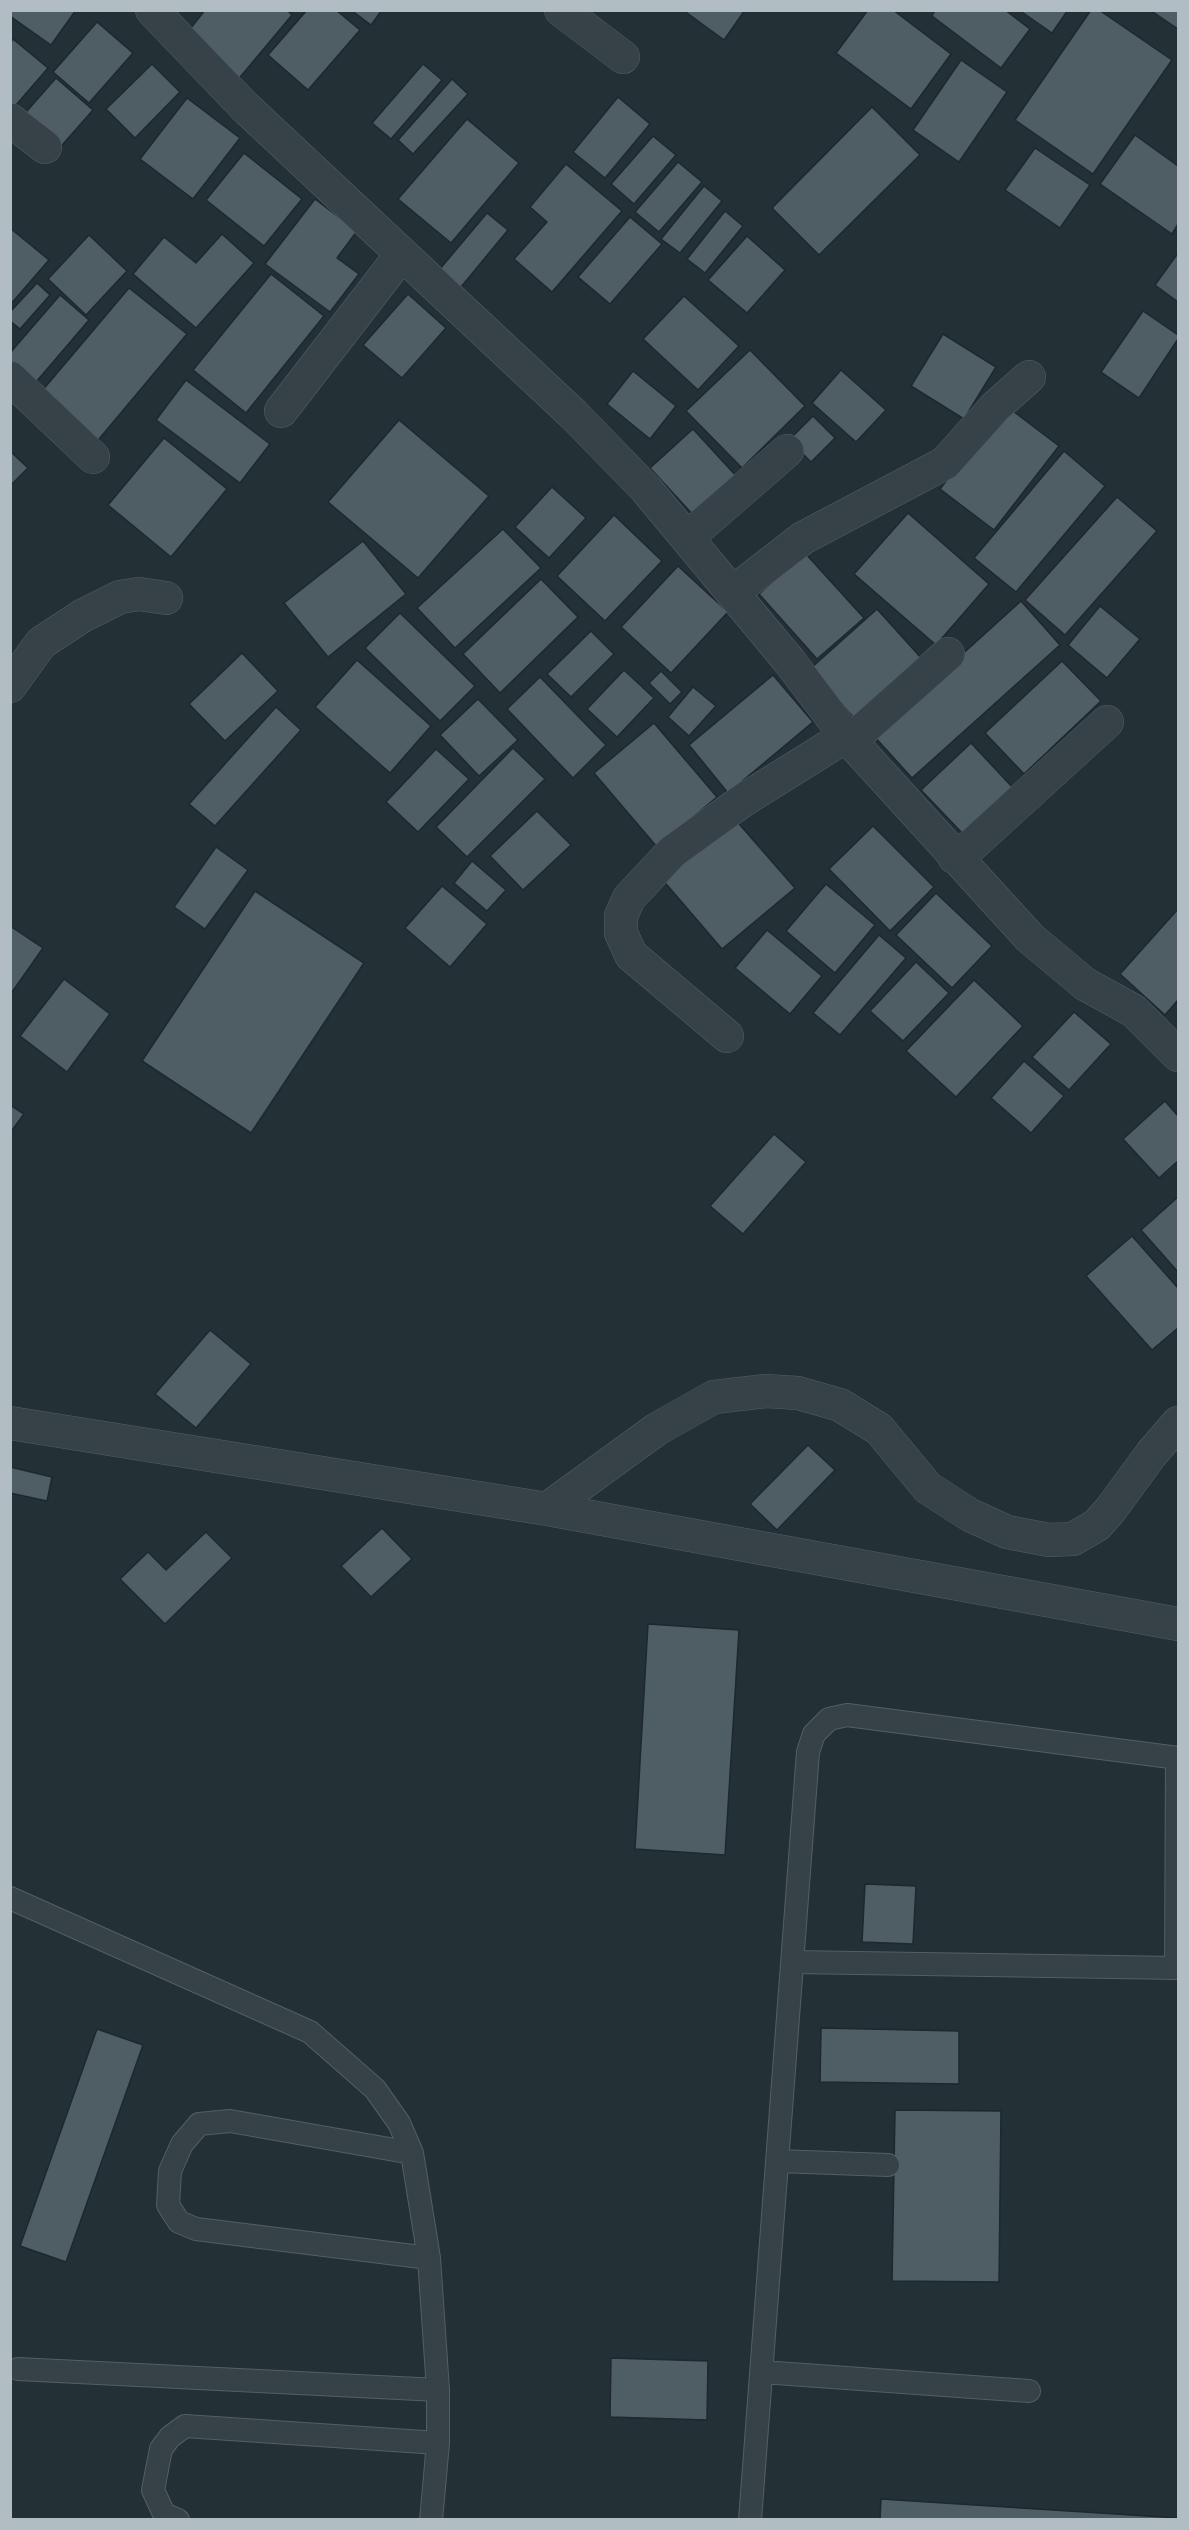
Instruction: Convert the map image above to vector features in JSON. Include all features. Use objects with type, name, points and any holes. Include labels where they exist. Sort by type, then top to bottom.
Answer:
[{"type":"street","points":[[152,10],[245,107],[574,415],[646,489],[790,662],[848,739],[932,828],[954,857],[1030,938],[1085,984],[1134,1011],[1179,1055]]},
{"type":"street","points":[[561,10],[623,57]]},
{"type":"street","points":[[10,120],[45,147]]},
{"type":"street","points":[[281,411],[402,254]]},
{"type":"street","points":[[732,593],[803,538],[945,463],[995,407],[1029,377]]},
{"type":"street","points":[[10,378],[93,457]]},
{"type":"street","points":[[687,538],[787,451]]},
{"type":"street","points":[[14,672],[50,636],[98,607],[120,597],[139,594],[166,598]]},
{"type":"street","points":[[727,1036],[631,956],[621,933],[621,916],[628,898],[672,852],[745,800],[848,739],[948,654]]},
{"type":"street","points":[[954,857],[971,846],[1107,722]]},
{"type":"street","points":[[547,1509],[657,1429],[714,1397],[766,1391],[798,1392],[840,1405],[879,1429],[928,1488],[970,1515],[1007,1532],[1048,1540],[1073,1539],[1097,1525],[1152,1453],[1179,1423]]},
{"type":"street","points":[[10,1424],[547,1509],[1179,1624]]},
{"type":"lane","points":[[750,2520],[808,1752],[814,1734],[829,1719],[847,1715],[1178,1758],[1178,1968],[793,1962]]},
{"type":"lane","points":[[10,1898],[310,2032],[375,2089],[399,2123],[412,2153],[429,2258],[438,2391],[438,2443],[431,2520]]},
{"type":"lane","points":[[412,2153],[230,2121],[199,2124],[182,2144],[170,2171],[168,2205],[179,2222],[196,2229],[429,2258]]},
{"type":"lane","points":[[778,2161],[888,2166]]},
{"type":"lane","points":[[18,2369],[438,2391]]},
{"type":"lane","points":[[762,2373],[1029,2391]]},
{"type":"lane","points":[[177,2520],[164,2514],[153,2490],[162,2449],[170,2437],[185,2426],[438,2443]]},
{"type":"building","points":[[11,10],[76,10],[51,45],[10,16]]},
{"type":"building","points":[[205,10],[287,10],[292,15],[236,82],[183,38]]},
{"type":"building","points":[[307,10],[336,10],[360,30],[308,90],[268,55]]},
{"type":"building","points":[[351,10],[382,10],[371,25]]},
{"type":"building","points":[[683,10],[745,10],[724,40]]},
{"type":"building","points":[[868,10],[893,10],[951,54],[911,109],[836,53]]},
{"type":"building","points":[[935,10],[1005,10],[1030,29],[1001,68],[932,16]]},
{"type":"building","points":[[1019,10],[1068,10],[1052,33]]},
{"type":"building","points":[[1091,10],[1099,10],[1172,60],[1093,174],[1015,120]]},
{"type":"building","points":[[1150,10],[1178,10],[1178,29]]},
{"type":"building","points":[[97,22],[133,53],[89,103],[53,72]]},
{"type":"building","points":[[13,39],[48,68],[10,112],[10,43]]},
{"type":"building","points":[[961,60],[1007,92],[959,162],[913,130]]},
{"type":"building","points":[[152,64],[180,92],[135,138],[106,109]]},
{"type":"building","points":[[423,64],[442,80],[391,139],[372,123]]},
{"type":"building","points":[[56,78],[93,110],[56,152],[19,120]]},
{"type":"building","points":[[452,79],[468,94],[413,154],[398,140]]},
{"type":"building","points":[[618,97],[650,124],[605,178],[573,152]]},
{"type":"building","points":[[187,98],[240,138],[193,199],[140,159]]},
{"type":"building","points":[[872,107],[920,155],[819,255],[772,208]]},
{"type":"building","points":[[467,119],[519,163],[451,243],[398,199]]},
{"type":"building","points":[[1135,135],[1178,166],[1178,224],[1172,234],[1100,184]]},
{"type":"building","points":[[653,136],[676,155],[634,204],[611,184]]},
{"type":"building","points":[[1035,148],[1090,185],[1060,228],[1005,190]]},
{"type":"building","points":[[244,153],[302,199],[264,246],[206,200]]},
{"type":"building","points":[[678,162],[702,182],[659,232],[635,212]]},
{"type":"building","points":[[566,164],[622,211],[552,292],[514,259],[547,222],[530,207]]},
{"type":"building","points":[[704,186],[722,201],[680,253],[661,239]]},
{"type":"building","points":[[315,199],[357,231],[337,258],[359,274],[330,312],[265,264]]},
{"type":"building","points":[[725,211],[743,226],[705,273],[687,259]]},
{"type":"building","points":[[487,213],[508,230],[461,287],[439,270]]},
{"type":"building","points":[[630,217],[662,244],[610,304],[578,277]]},
{"type":"building","points":[[10,228],[49,260],[10,305]]},
{"type":"building","points":[[222,234],[254,263],[196,328],[133,274],[164,237],[196,263]]},
{"type":"building","points":[[89,235],[127,271],[86,315],[48,279]]},
{"type":"building","points":[[747,236],[785,270],[747,313],[708,280]]},
{"type":"building","points":[[1178,253],[1178,302],[1155,285]]},
{"type":"building","points":[[271,274],[324,316],[246,413],[193,370]]},
{"type":"building","points":[[37,283],[50,295],[20,329],[10,321],[10,312]]},
{"type":"building","points":[[129,288],[187,334],[94,445],[36,398]]},
{"type":"building","points":[[408,294],[446,328],[402,378],[363,345]]},
{"type":"building","points":[[60,295],[89,320],[30,389],[10,373],[10,353]]},
{"type":"building","points":[[684,296],[739,346],[698,390],[643,339]]},
{"type":"building","points":[[1143,311],[1178,335],[1178,339],[1139,398],[1101,372]]},
{"type":"building","points":[[943,334],[996,367],[964,419],[911,386]]},
{"type":"building","points":[[750,350],[805,406],[742,468],[686,411]]},
{"type":"building","points":[[841,370],[886,410],[856,442],[812,403]]},
{"type":"building","points":[[633,371],[676,406],[650,439],[607,404]]},
{"type":"building","points":[[186,380],[270,444],[240,483],[156,420]]},
{"type":"building","points":[[1005,405],[1059,446],[994,530],[940,489]]},
{"type":"building","points":[[813,416],[835,438],[811,462],[789,440]]},
{"type":"building","points":[[399,420],[489,496],[418,578],[328,502]]},
{"type":"building","points":[[693,429],[738,478],[695,517],[650,468]]},
{"type":"building","points":[[164,438],[227,489],[171,557],[108,505]]},
{"type":"building","points":[[10,451],[28,468],[10,486]]},
{"type":"building","points":[[1064,451],[1105,486],[1016,592],[974,558]]},
{"type":"building","points":[[552,487],[586,518],[549,558],[515,527]]},
{"type":"building","points":[[1117,497],[1157,531],[1065,635],[1025,600]]},
{"type":"building","points":[[908,513],[989,584],[936,645],[854,574]]},
{"type":"building","points":[[614,515],[662,561],[605,621],[557,576]]},
{"type":"building","points":[[503,529],[541,568],[455,648],[417,608]]},
{"type":"building","points":[[363,541],[406,594],[328,657],[284,603]]},
{"type":"building","points":[[805,553],[864,618],[817,659],[759,594]]},
{"type":"building","points":[[678,566],[728,612],[671,673],[621,627]]},
{"type":"building","points":[[541,579],[578,617],[500,693],[463,654]]},
{"type":"building","points":[[1021,601],[1060,645],[912,778],[873,735]]},
{"type":"building","points":[[1100,606],[1140,639],[1107,678],[1068,645]]},
{"type":"building","points":[[877,609],[923,660],[856,720],[810,669]]},
{"type":"building","points":[[400,613],[475,686],[440,721],[365,648]]},
{"type":"building","points":[[591,631],[614,654],[571,697],[547,674]]},
{"type":"building","points":[[242,653],[278,691],[225,741],[189,704]]},
{"type":"building","points":[[357,660],[431,726],[390,773],[315,707]]},
{"type":"building","points":[[1062,661],[1101,701],[1024,774],[985,733]]},
{"type":"building","points":[[624,670],[654,698],[617,737],[587,709]]},
{"type":"building","points":[[661,671],[682,692],[670,704],[649,683]]},
{"type":"building","points":[[773,675],[813,722],[728,793],[689,745]]},
{"type":"building","points":[[540,677],[606,745],[573,778],[507,709]]},
{"type":"building","points":[[693,687],[716,706],[689,736],[668,717]]},
{"type":"building","points":[[478,699],[518,740],[479,776],[440,735]]},
{"type":"building","points":[[276,707],[301,730],[215,826],[189,804]]},
{"type":"building","points":[[654,723],[717,797],[657,847],[594,773]]},
{"type":"building","points":[[971,743],[1014,789],[964,835],[921,790]]},
{"type":"building","points":[[513,748],[545,779],[467,857],[436,827]]},
{"type":"building","points":[[436,749],[469,779],[418,832],[386,802]]},
{"type":"building","points":[[537,811],[571,845],[523,890],[490,856]]},
{"type":"building","points":[[733,817],[795,888],[722,949],[661,878]]},
{"type":"building","points":[[873,826],[934,887],[890,931],[829,869]]},
{"type":"building","points":[[216,847],[248,870],[205,929],[174,907]]},
{"type":"building","points":[[472,861],[506,890],[487,911],[454,883]]},
{"type":"building","points":[[826,884],[875,925],[835,973],[786,931]]},
{"type":"building","points":[[442,886],[487,924],[450,967],[405,928]]},
{"type":"building","points":[[255,891],[364,963],[251,1133],[142,1061]]},
{"type":"building","points":[[936,893],[992,946],[952,988],[896,935]]},
{"type":"building","points":[[1178,909],[1178,1000],[1165,1015],[1120,974]]},
{"type":"building","points":[[10,926],[43,948],[10,995]]},
{"type":"building","points":[[767,930],[822,976],[790,1014],[735,968]]},
{"type":"building","points":[[879,935],[906,958],[840,1035],[813,1013]]},
{"type":"building","points":[[916,962],[949,993],[903,1041],[870,1011]]},
{"type":"building","points":[[64,979],[110,1014],[67,1072],[20,1036]]},
{"type":"building","points":[[974,980],[1023,1026],[956,1097],[906,1051]]},
{"type":"building","points":[[1074,1012],[1111,1044],[1069,1090],[1032,1057]]},
{"type":"building","points":[[1024,1061],[1064,1096],[1031,1133],[991,1098]]},
{"type":"building","points":[[1165,1101],[1178,1116],[1178,1161],[1159,1178],[1123,1139]]},
{"type":"building","points":[[10,1105],[24,1114],[10,1133]]},
{"type":"building","points":[[774,1134],[806,1162],[743,1234],[710,1206]]},
{"type":"building","points":[[1178,1197],[1178,1272],[1141,1230]]},
{"type":"building","points":[[1132,1236],[1178,1288],[1178,1328],[1152,1350],[1086,1276]]},
{"type":"building","points":[[210,1330],[251,1364],[196,1428],[155,1394]]},
{"type":"building","points":[[808,1445],[835,1470],[777,1530],[750,1504]]},
{"type":"building","points":[[10,1467],[52,1477],[47,1501],[10,1493]]},
{"type":"building","points":[[382,1528],[412,1559],[371,1597],[341,1566]]},
{"type":"building","points":[[206,1532],[232,1558],[165,1624],[120,1579],[148,1552],[166,1570]]},
{"type":"building","points":[[648,1624],[739,1630],[725,1855],[635,1849]]},
{"type":"building","points":[[865,1884],[916,1886],[913,1944],[862,1942]]},
{"type":"building","points":[[821,2028],[959,2031],[959,2084],[820,2082]]},
{"type":"building","points":[[97,2029],[143,2045],[66,2262],[20,2246]]},
{"type":"building","points":[[895,2110],[1001,2111],[999,2282],[892,2281]]},
{"type":"building","points":[[611,2358],[708,2361],[707,2420],[610,2417]]},
{"type":"building","points":[[881,2499],[1178,2518],[1178,2520],[880,2520]]}]
